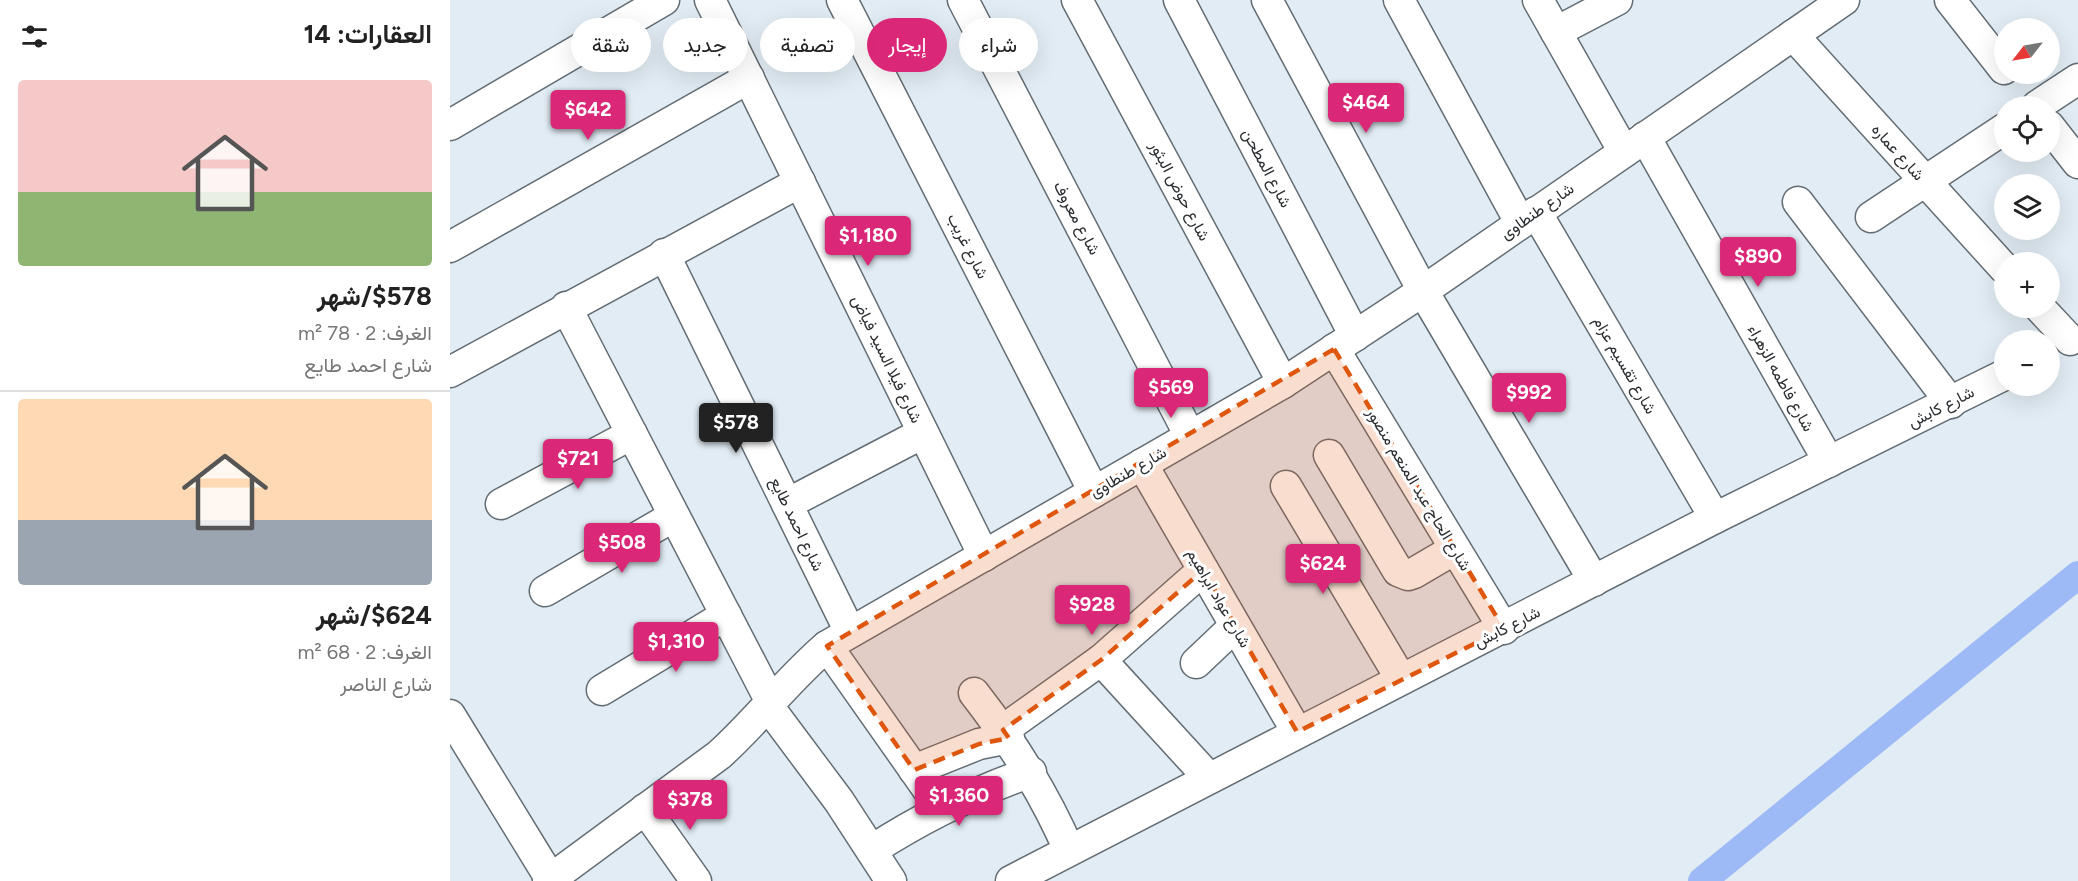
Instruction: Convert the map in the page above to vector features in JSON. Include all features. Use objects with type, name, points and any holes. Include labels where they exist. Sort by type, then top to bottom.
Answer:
[{"type":"street","points":[[450,125],[664,0]]},
{"type":"street","name":"شارع فيلا السيد فياض","points":[[710,0],[984,556]]},
{"type":"street","name":"شارع غريب","points":[[842,0],[1094,492]]},
{"type":"street","name":"شارع معروف","points":[[963,0],[1190,436]]},
{"type":"street","name":"شارع حوض البثور","points":[[1077,0],[1282,382]]},
{"type":"street","name":"شارع المطحن","points":[[1179,0],[1344,343]]},
{"type":"street","points":[[1267,0],[1423,291],[1594,581]]},
{"type":"street","name":"شارع تقسيم عزام","points":[[1399,0],[1528,217],[1715,518]]},
{"type":"street","name":"شارع فاطمه الزهراء","points":[[1538,0],[1556,32],[1635,144],[1829,462]]},
{"type":"street","points":[[1556,32],[1617,0]]},
{"type":"street","name":"شارع طنطاوى","points":[[549,879],[719,755],[799,670],[838,639],[1190,436],[1344,343],[1423,291],[1844,0]]},
{"type":"street","points":[[1950,0],[1994,56]]},
{"type":"street","name":"شارع عماره","points":[[1793,35],[1994,257]]},
{"type":"street","points":[[450,247],[749,78]]},
{"type":"street","points":[[2051,96],[2078,79]]},
{"type":"street","points":[[2016,84],[2027,96]]},
{"type":"street","points":[[1872,217],[1994,136]]},
{"type":"street","points":[[2060,140],[2078,163]]},
{"type":"street","points":[[450,372],[800,182]]},
{"type":"street","points":[[1798,202],[1951,403]]},
{"type":"street","name":"شارع احمد طايع","points":[[664,255],[787,504],[838,639],[914,770],[941,808]]},
{"type":"street","points":[[567,307],[726,615],[769,704],[872,850],[891,881]]},
{"type":"street","points":[[2048,318],[2066,342]]},
{"type":"street","name":"شارع الحاج عبد المنعم منصور","points":[[1344,343],[1455,549],[1504,629]]},
{"type":"street","name":"شارع كابش","points":[[1011,881],[1208,777],[1504,629],[1715,518],[1994,380]]},
{"type":"street","points":[[787,504],[923,433]]},
{"type":"street","points":[[501,504],[632,434]]},
{"type":"street","points":[[1329,456],[1398,571],[1408,575],[1414,573],[1455,549]]},
{"type":"street","name":"شارع عواد ابراهيم","points":[[1142,464],[1297,732]]},
{"type":"street","points":[[1286,486],[1401,680]]},
{"type":"street","points":[[545,591],[674,516]]},
{"type":"street","points":[[914,770],[1006,734],[1101,660],[1203,570]]},
{"type":"street","points":[[602,690],[726,615]]},
{"type":"street","points":[[1196,663],[1235,626]]},
{"type":"street","points":[[1101,660],[1208,777]]},
{"type":"street","points":[[974,693],[1006,734],[1031,772],[1069,850]]},
{"type":"street","points":[[450,715],[549,879]]},
{"type":"street","points":[[872,850],[941,808],[988,787],[1031,772]]},
{"type":"street","points":[[645,809],[696,881]]},
{"type":"highlighted area","points":[[1334,349],[1504,629],[1297,732],[1203,570],[1101,660],[1003,730],[1009,738],[979,744],[914,770],[827,646]]},
{"type":"waterway","points":[[1702,881],[2078,575]]}]
